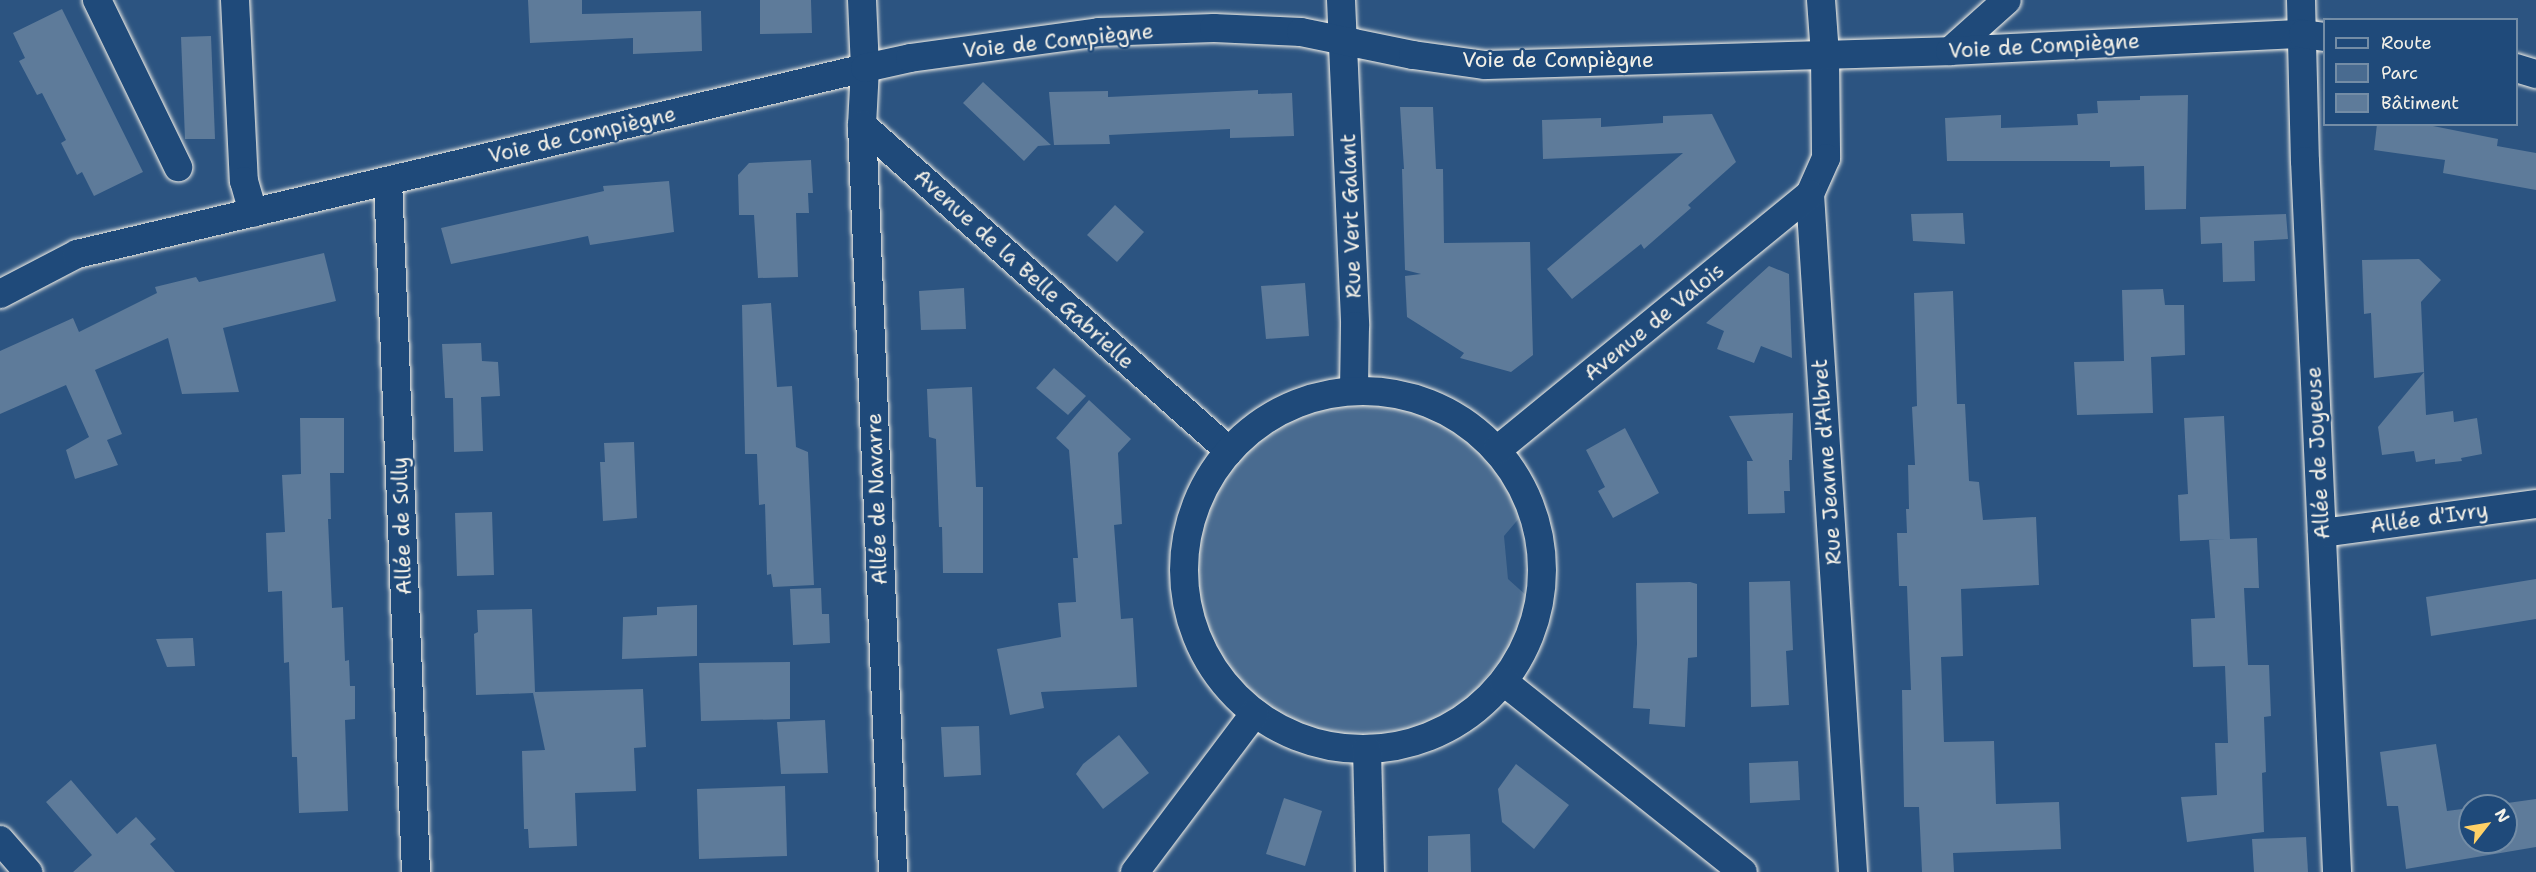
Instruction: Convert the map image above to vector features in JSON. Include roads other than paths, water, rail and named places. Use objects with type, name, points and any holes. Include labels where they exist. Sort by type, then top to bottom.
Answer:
[{"type":"street","points":[[97,0],[178,167]]},
{"type":"street","points":[[235,0],[244,181],[253,213]]},
{"type":"street","points":[[862,0],[865,68],[862,125]]},
{"type":"street","name":"Rue Vert Galant","points":[[1341,0],[1355,326],[1354,390]]},
{"type":"street","name":"Rue Jeanne d'Albret","points":[[1821,0],[1825,55],[1826,158],[1810,194],[1853,872]]},
{"type":"street","points":[[1950,51],[2007,0]]},
{"type":"street","name":"Allée de Joyeuse","points":[[2301,0],[2314,36],[2305,161],[2337,872]]},
{"type":"street","name":"Voie de Compiègne","points":[[0,294],[77,254],[910,58],[1099,32],[1225,28],[1300,32],[1344,42],[1485,64],[1950,51],[2314,36]]},
{"type":"street","points":[[2518,68],[2536,74]]},
{"type":"street","name":"Avenue de la Belle Gabrielle","points":[[862,125],[1229,451]]},
{"type":"street","name":"Allée de Navarre","points":[[862,125],[893,872]]},
{"type":"street","name":"Allée de Sully","points":[[388,180],[416,872]]},
{"type":"street","name":"Avenue de Valois","points":[[1497,450],[1810,194]]},
{"type":"street","points":[[1354,390],[1380,391],[1428,403],[1472,427],[1497,450],[1516,475],[1530,503],[1539,534],[1543,564],[1541,596],[1534,627],[1521,656],[1504,682],[1476,710],[1452,726],[1425,738],[1396,746],[1367,749],[1337,747],[1308,740],[1281,728],[1255,712],[1228,686],[1211,664],[1196,632],[1185,588],[1185,552],[1195,508],[1206,483],[1229,451],[1249,431],[1298,402],[1326,394],[1354,390]]},
{"type":"street","name":"Allée d'Ivry","points":[[2322,533],[2536,504]]},
{"type":"street","points":[[1504,682],[1743,872]]},
{"type":"street","points":[[1135,872],[1255,712]]},
{"type":"street","points":[[1367,749],[1370,872]]},
{"type":"street","points":[[0,840],[28,872]]}]
